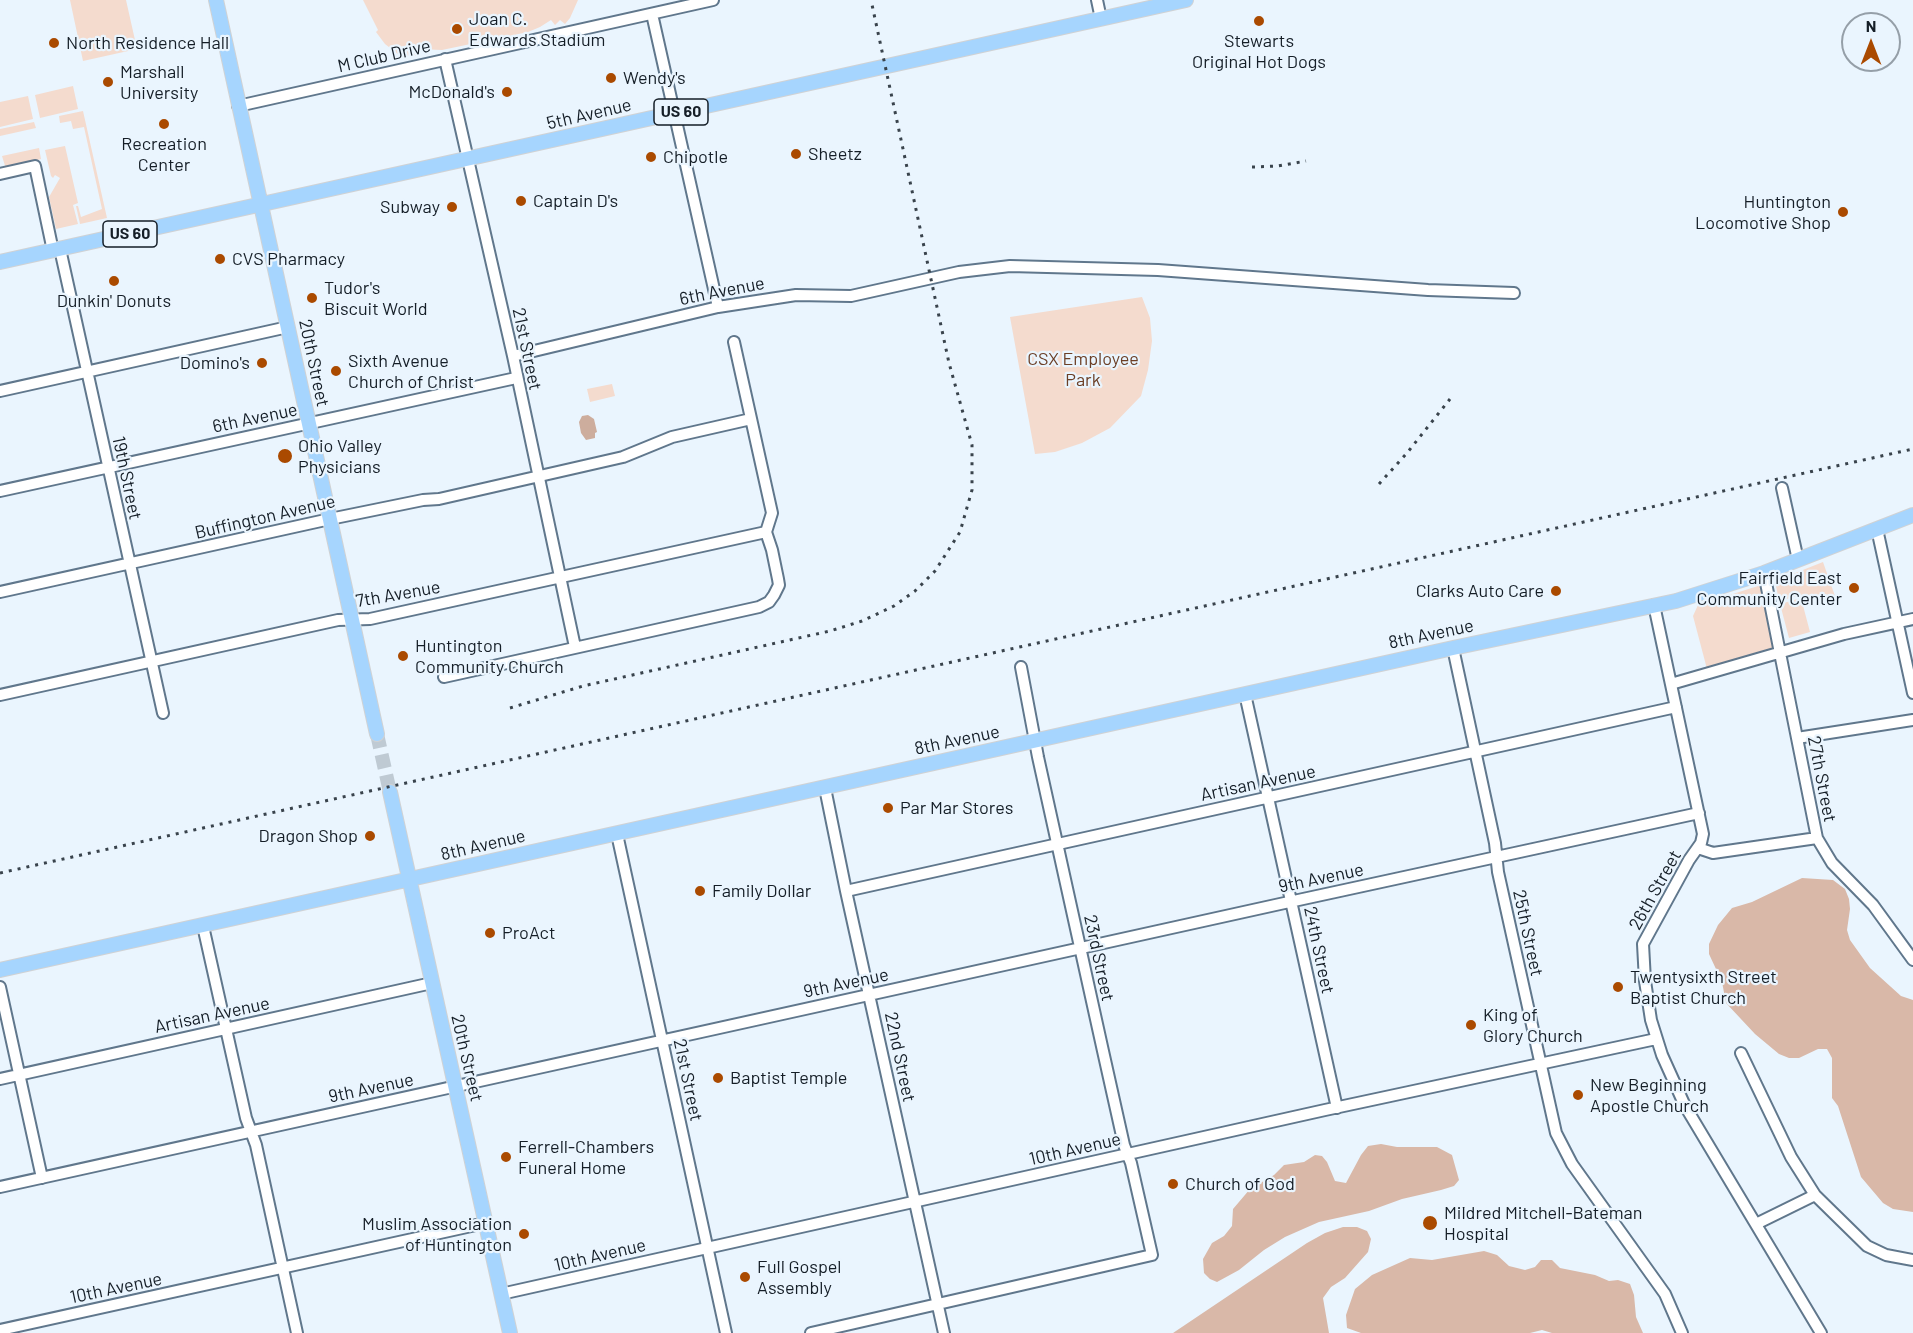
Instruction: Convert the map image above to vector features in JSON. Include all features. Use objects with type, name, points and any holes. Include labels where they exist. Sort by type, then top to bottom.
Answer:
[{"type":"main road","name":"20th Street","points":[[216,0],[377,734]]},
{"type":"main road","name":"5th Avenue","points":[[0,262],[1186,0]]},
{"type":"main road","name":"8th Avenue","points":[[0,970],[1697,595],[1764,573],[1913,515]]},
{"type":"main road","name":"20th Street","points":[[390,792],[510,1333]]},
{"type":"street","name":"M Club Drive","points":[[238,105],[713,0]]},
{"type":"street","points":[[1097,0],[1101,19]]},
{"type":"street","points":[[652,14],[718,307]]},
{"type":"street","name":"21st Street","points":[[445,59],[513,356],[575,647]]},
{"type":"street","name":"19th Street","points":[[0,174],[35,166],[87,372],[163,713]]},
{"type":"street","name":"6th Avenue","points":[[513,356],[718,307],[796,295],[851,296],[974,269],[1010,266],[1112,268],[1428,290],[1514,293]]},
{"type":"street","points":[[0,391],[288,327]]},
{"type":"street","points":[[444,677],[759,607],[774,595],[779,585],[766,532],[772,513],[734,342]]},
{"type":"street","name":"6th Avenue","points":[[0,491],[516,378]]},
{"type":"street","name":"Buffington Avenue","points":[[0,592],[330,519],[423,500],[439,499],[623,457],[672,437],[751,419]]},
{"type":"street","points":[[1782,488],[1798,560]]},
{"type":"street","points":[[1877,529],[1913,693]]},
{"type":"street","name":"7th Avenue","points":[[0,694],[338,620],[370,620],[766,532]]},
{"type":"street","name":"27th Street","points":[[1764,573],[1817,838],[1832,863],[1873,905],[1913,960]]},
{"type":"street","name":"26th Street","points":[[1654,605],[1703,834],[1698,848],[1643,939],[1645,981],[1656,1039],[1685,1106],[1756,1224],[1815,1330]]},
{"type":"street","points":[[1671,684],[1780,652],[1913,619]]},
{"type":"street","name":"25th Street","points":[[1453,648],[1556,1133],[1561,1146],[1579,1175],[1660,1286],[1682,1333]]},
{"type":"street","name":"23rd Street","points":[[938,1305],[1152,1255],[1124,1143],[1057,844],[1021,667]]},
{"type":"street","name":"24th Street","points":[[1245,694],[1337,1108]]},
{"type":"street","name":"Artisan Avenue","points":[[846,891],[1676,707]]},
{"type":"street","points":[[1797,738],[1913,720]]},
{"type":"street","name":"22nd Street","points":[[825,788],[944,1333]]},
{"type":"street","name":"9th Avenue","points":[[0,1187],[1700,813]]},
{"type":"street","name":"21st Street","points":[[617,834],[726,1333]]},
{"type":"street","points":[[1698,848],[1713,853],[1817,838]]},
{"type":"street","points":[[203,926],[246,1118],[256,1145],[297,1333]]},
{"type":"street","name":"Artisan Avenue","points":[[0,1079],[432,983]]},
{"type":"street","points":[[0,987],[42,1178]]},
{"type":"street","name":"10th Avenue","points":[[501,1294],[1656,1039]]},
{"type":"street","points":[[1741,1053],[1791,1157],[1815,1195],[1867,1246],[1886,1255],[1913,1260]]},
{"type":"street","points":[[1756,1224],[1815,1195]]},
{"type":"street","name":"10th Avenue","points":[[0,1330],[485,1223]]},
{"type":"street","points":[[810,1333],[938,1305]]},
{"type":"green space","points":[[70,0],[126,0],[137,49],[83,61]]},
{"type":"green space","name":"Joan C. Edwards Stadium","points":[[363,0],[578,0],[565,24],[560,20],[555,25],[551,20],[528,32],[442,50],[418,49],[416,56],[409,53],[407,59],[385,44],[376,32],[378,30]]},
{"type":"green space","points":[[73,86],[78,109],[40,118],[35,95]]},
{"type":"green space","points":[[28,96],[33,119],[0,127],[0,102]]},
{"type":"green space","points":[[83,111],[107,218],[80,224],[76,206],[78,206],[81,217],[102,209],[84,127],[73,129],[71,121],[60,123],[59,116]]},
{"type":"green space","points":[[34,122],[36,128],[0,136],[0,129]]},
{"type":"green space","points":[[65,146],[78,203],[73,205],[78,224],[56,229],[49,197],[60,178],[55,175],[53,178],[51,176],[45,150]]},
{"type":"green space","points":[[39,148],[41,159],[6,169],[2,156]]},
{"type":"green space","name":"CSX Employee Park","points":[[1142,297],[1150,318],[1152,341],[1141,396],[1110,428],[1082,443],[1055,452],[1035,454],[1010,317]]},
{"type":"green space","points":[[612,384],[615,396],[590,402],[587,389]]},
{"type":"green space","points":[[1823,562],[1835,596],[1804,603],[1801,595],[1779,601],[1775,581]]},
{"type":"green space","points":[[1758,586],[1762,587],[1775,648],[1707,669],[1693,616],[1698,605]]},
{"type":"green space","points":[[1801,598],[1810,632],[1789,638],[1780,604]]},
{"type":"shaded area","points":[[588,415],[594,419],[597,432],[595,438],[586,440],[581,433],[579,422],[582,416]]},
{"type":"shaded area","points":[[1802,878],[1833,880],[1845,889],[1850,909],[1847,930],[1850,940],[1870,968],[1901,996],[1913,1000],[1913,1212],[1893,1209],[1883,1203],[1861,1177],[1838,1106],[1832,1098],[1832,1058],[1827,1049],[1818,1049],[1799,1058],[1789,1058],[1779,1054],[1755,1034],[1726,1003],[1722,982],[1709,954],[1709,944],[1718,925],[1732,908],[1752,902]]},
{"type":"shaded area","points":[[1381,1144],[1397,1147],[1437,1147],[1452,1155],[1459,1180],[1454,1186],[1441,1190],[1402,1199],[1369,1211],[1319,1222],[1285,1237],[1239,1270],[1217,1282],[1204,1273],[1203,1259],[1212,1243],[1224,1236],[1232,1226],[1233,1209],[1250,1189],[1274,1175],[1284,1165],[1304,1162],[1315,1155],[1322,1156],[1327,1162],[1335,1181],[1346,1183],[1368,1146]]},
{"type":"shaded area","points":[[1343,1227],[1357,1227],[1367,1231],[1371,1239],[1368,1252],[1345,1278],[1331,1287],[1323,1298],[1329,1333],[1173,1333],[1307,1243],[1325,1233]]},
{"type":"shaded area","points":[[1484,1251],[1497,1255],[1509,1266],[1525,1270],[1535,1267],[1541,1260],[1552,1260],[1560,1268],[1630,1284],[1634,1295],[1636,1317],[1643,1333],[1552,1333],[1542,1330],[1530,1333],[1361,1333],[1347,1328],[1346,1315],[1355,1289],[1372,1275],[1410,1258],[1432,1260]]},
{"type":"tunnel","points":[[377,734],[390,792]]},
{"type":"railway","points":[[510,708],[583,686],[830,631],[862,621],[894,606],[915,591],[935,571],[960,532],[972,490],[972,445],[949,363],[871,0]]},
{"type":"railway","points":[[1252,167],[1278,166],[1306,161]]},
{"type":"railway","points":[[1379,484],[1450,399]]},
{"type":"railway","points":[[0,873],[1913,449]]},
{"type":"place","name":"Stewarts Original Hot Dogs","points":[[1259,21]]},
{"type":"place","name":"Joan C. Edwards Stadium","points":[[457,29]]},
{"type":"place","name":"North Residence Hall","points":[[54,43]]},
{"type":"place","name":"Wendy's","points":[[611,78]]},
{"type":"place","name":"Marshall University","points":[[108,82]]},
{"type":"place","name":"McDonald's","points":[[507,92]]},
{"type":"place","name":"Recreation Center","points":[[164,124]]},
{"type":"place","name":"Sheetz","points":[[796,154]]},
{"type":"place","name":"Chipotle","points":[[651,157]]},
{"type":"place","name":"Captain D's","points":[[521,201]]},
{"type":"place","name":"Subway","points":[[452,207]]},
{"type":"place","name":"Huntington Locomotive Shop","points":[[1843,212]]},
{"type":"place","name":"CVS Pharmacy","points":[[220,259]]},
{"type":"place","name":"Dunkin' Donuts","points":[[114,281]]},
{"type":"place","name":"Tudor's Biscuit World","points":[[312,298]]},
{"type":"place","name":"Domino's","points":[[262,363]]},
{"type":"place","name":"Sixth Avenue Church of Christ","points":[[336,371]]},
{"type":"place","name":"Ohio Valley Physicians","points":[[285,456]]},
{"type":"place","name":"Fairfield East Community Center","points":[[1854,588]]},
{"type":"place","name":"Clarks Auto Care","points":[[1556,591]]},
{"type":"place","name":"Huntington Community Church","points":[[403,656]]},
{"type":"place","name":"Par Mar Stores","points":[[888,808]]},
{"type":"place","name":"Dragon Shop","points":[[370,836]]},
{"type":"place","name":"Family Dollar","points":[[700,891]]},
{"type":"place","name":"ProAct","points":[[490,933]]},
{"type":"place","name":"Twentysixth Street Baptist Church","points":[[1618,987]]},
{"type":"place","name":"King of Glory Church","points":[[1471,1025]]},
{"type":"place","name":"Baptist Temple","points":[[718,1078]]},
{"type":"place","name":"New Beginning Apostle Church","points":[[1578,1095]]},
{"type":"place","name":"Ferrell-Chambers Funeral Home","points":[[506,1157]]},
{"type":"place","name":"Church of God","points":[[1173,1184]]},
{"type":"place","name":"Mildred Mitchell-Bateman Hospital","points":[[1430,1223]]},
{"type":"place","name":"Muslim Association of Huntington","points":[[524,1234]]},
{"type":"place","name":"Full Gospel Assembly","points":[[745,1277]]}]
